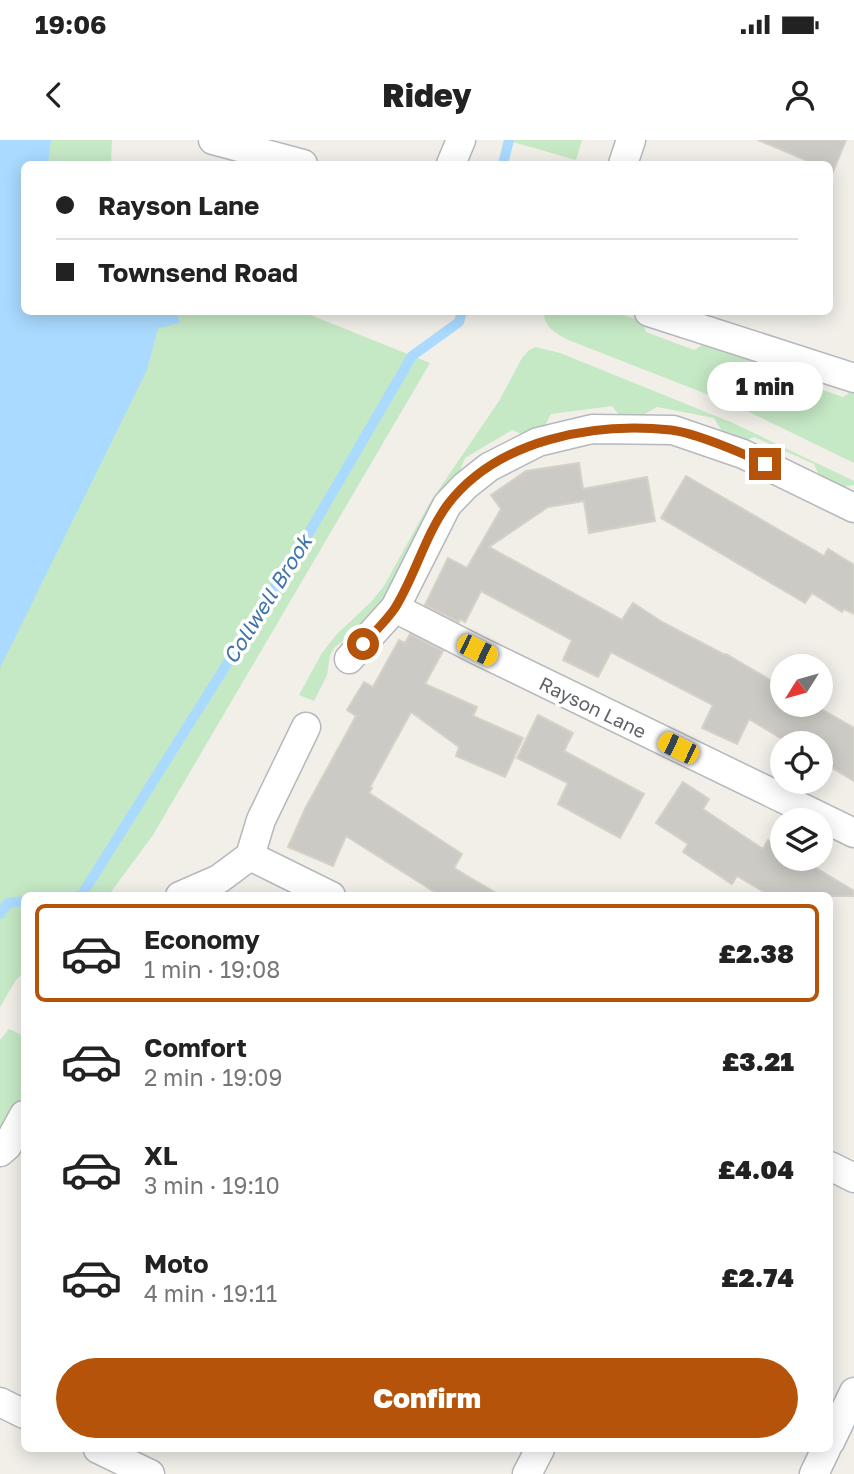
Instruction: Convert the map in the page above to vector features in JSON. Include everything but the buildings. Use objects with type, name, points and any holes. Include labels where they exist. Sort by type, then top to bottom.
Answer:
[{"type":"street","points":[[213,140],[292,161]]},
{"type":"street","points":[[453,161],[461,140]]},
{"type":"street","points":[[624,161],[631,140]]},
{"type":"street","points":[[658,315],[854,378]]},
{"type":"street","points":[[349,659],[395,608],[447,505],[464,486],[489,467],[538,442],[592,429],[673,430],[743,454],[854,508]]},
{"type":"street","name":"Rayson Lane","points":[[395,608],[854,833]]},
{"type":"street","points":[[189,892],[219,879],[250,856],[261,820],[306,727]]},
{"type":"street","points":[[250,856],[323,892]]},
{"type":"street","points":[[0,1152],[7,1146],[21,1120]]},
{"type":"street","points":[[833,1168],[854,1178]]},
{"type":"street","points":[[833,1436],[854,1392]]},
{"type":"street","points":[[0,1402],[21,1412]]},
{"type":"street","points":[[104,1452],[150,1474]]},
{"type":"street","points":[[527,1474],[538,1452]]},
{"type":"street","points":[[814,1474],[825,1452]]},
{"type":"green space","points":[[0,140],[112,140],[111,161],[21,161],[21,315],[310,315],[430,363],[153,835],[111,892],[21,892],[21,975],[0,1007]]},
{"type":"green space","points":[[506,140],[582,140],[576,160]]},
{"type":"green space","points":[[623,315],[642,321],[646,332],[694,350],[706,343],[791,369],[794,380],[843,397],[854,390],[854,463],[737,406],[566,339],[554,332],[544,317]]},
{"type":"green space","points":[[535,347],[560,353],[733,423],[854,481],[854,485],[842,487],[820,477],[814,464],[754,437],[744,441],[723,433],[714,418],[657,407],[645,414],[619,415],[612,406],[551,414],[544,427],[526,436],[512,430],[465,458],[459,473],[380,603],[358,630],[335,647],[330,655],[327,675],[314,701],[299,695],[322,653],[336,635],[384,586],[429,504],[499,401],[522,358]]},
{"type":"green space","points":[[9,1029],[21,1035],[21,1097],[0,1142],[0,1040]]},
{"type":"water","points":[[0,140],[51,140],[48,161],[21,161],[21,315],[177,315],[180,323],[158,328],[147,370],[0,668]]},
{"type":"waterway","name":"Collwell Brook","points":[[504,161],[509,140]]},
{"type":"waterway","name":"Collwell Brook","points":[[84,892],[306,538],[412,356],[459,322],[461,315]]},
{"type":"waterway","name":"Collwell Brook","points":[[0,914],[8,903],[21,901]]},
{"type":"route","points":[[363,644],[395,608],[447,505],[464,486],[489,467],[538,442],[592,429],[673,430],[765,464]]}]
